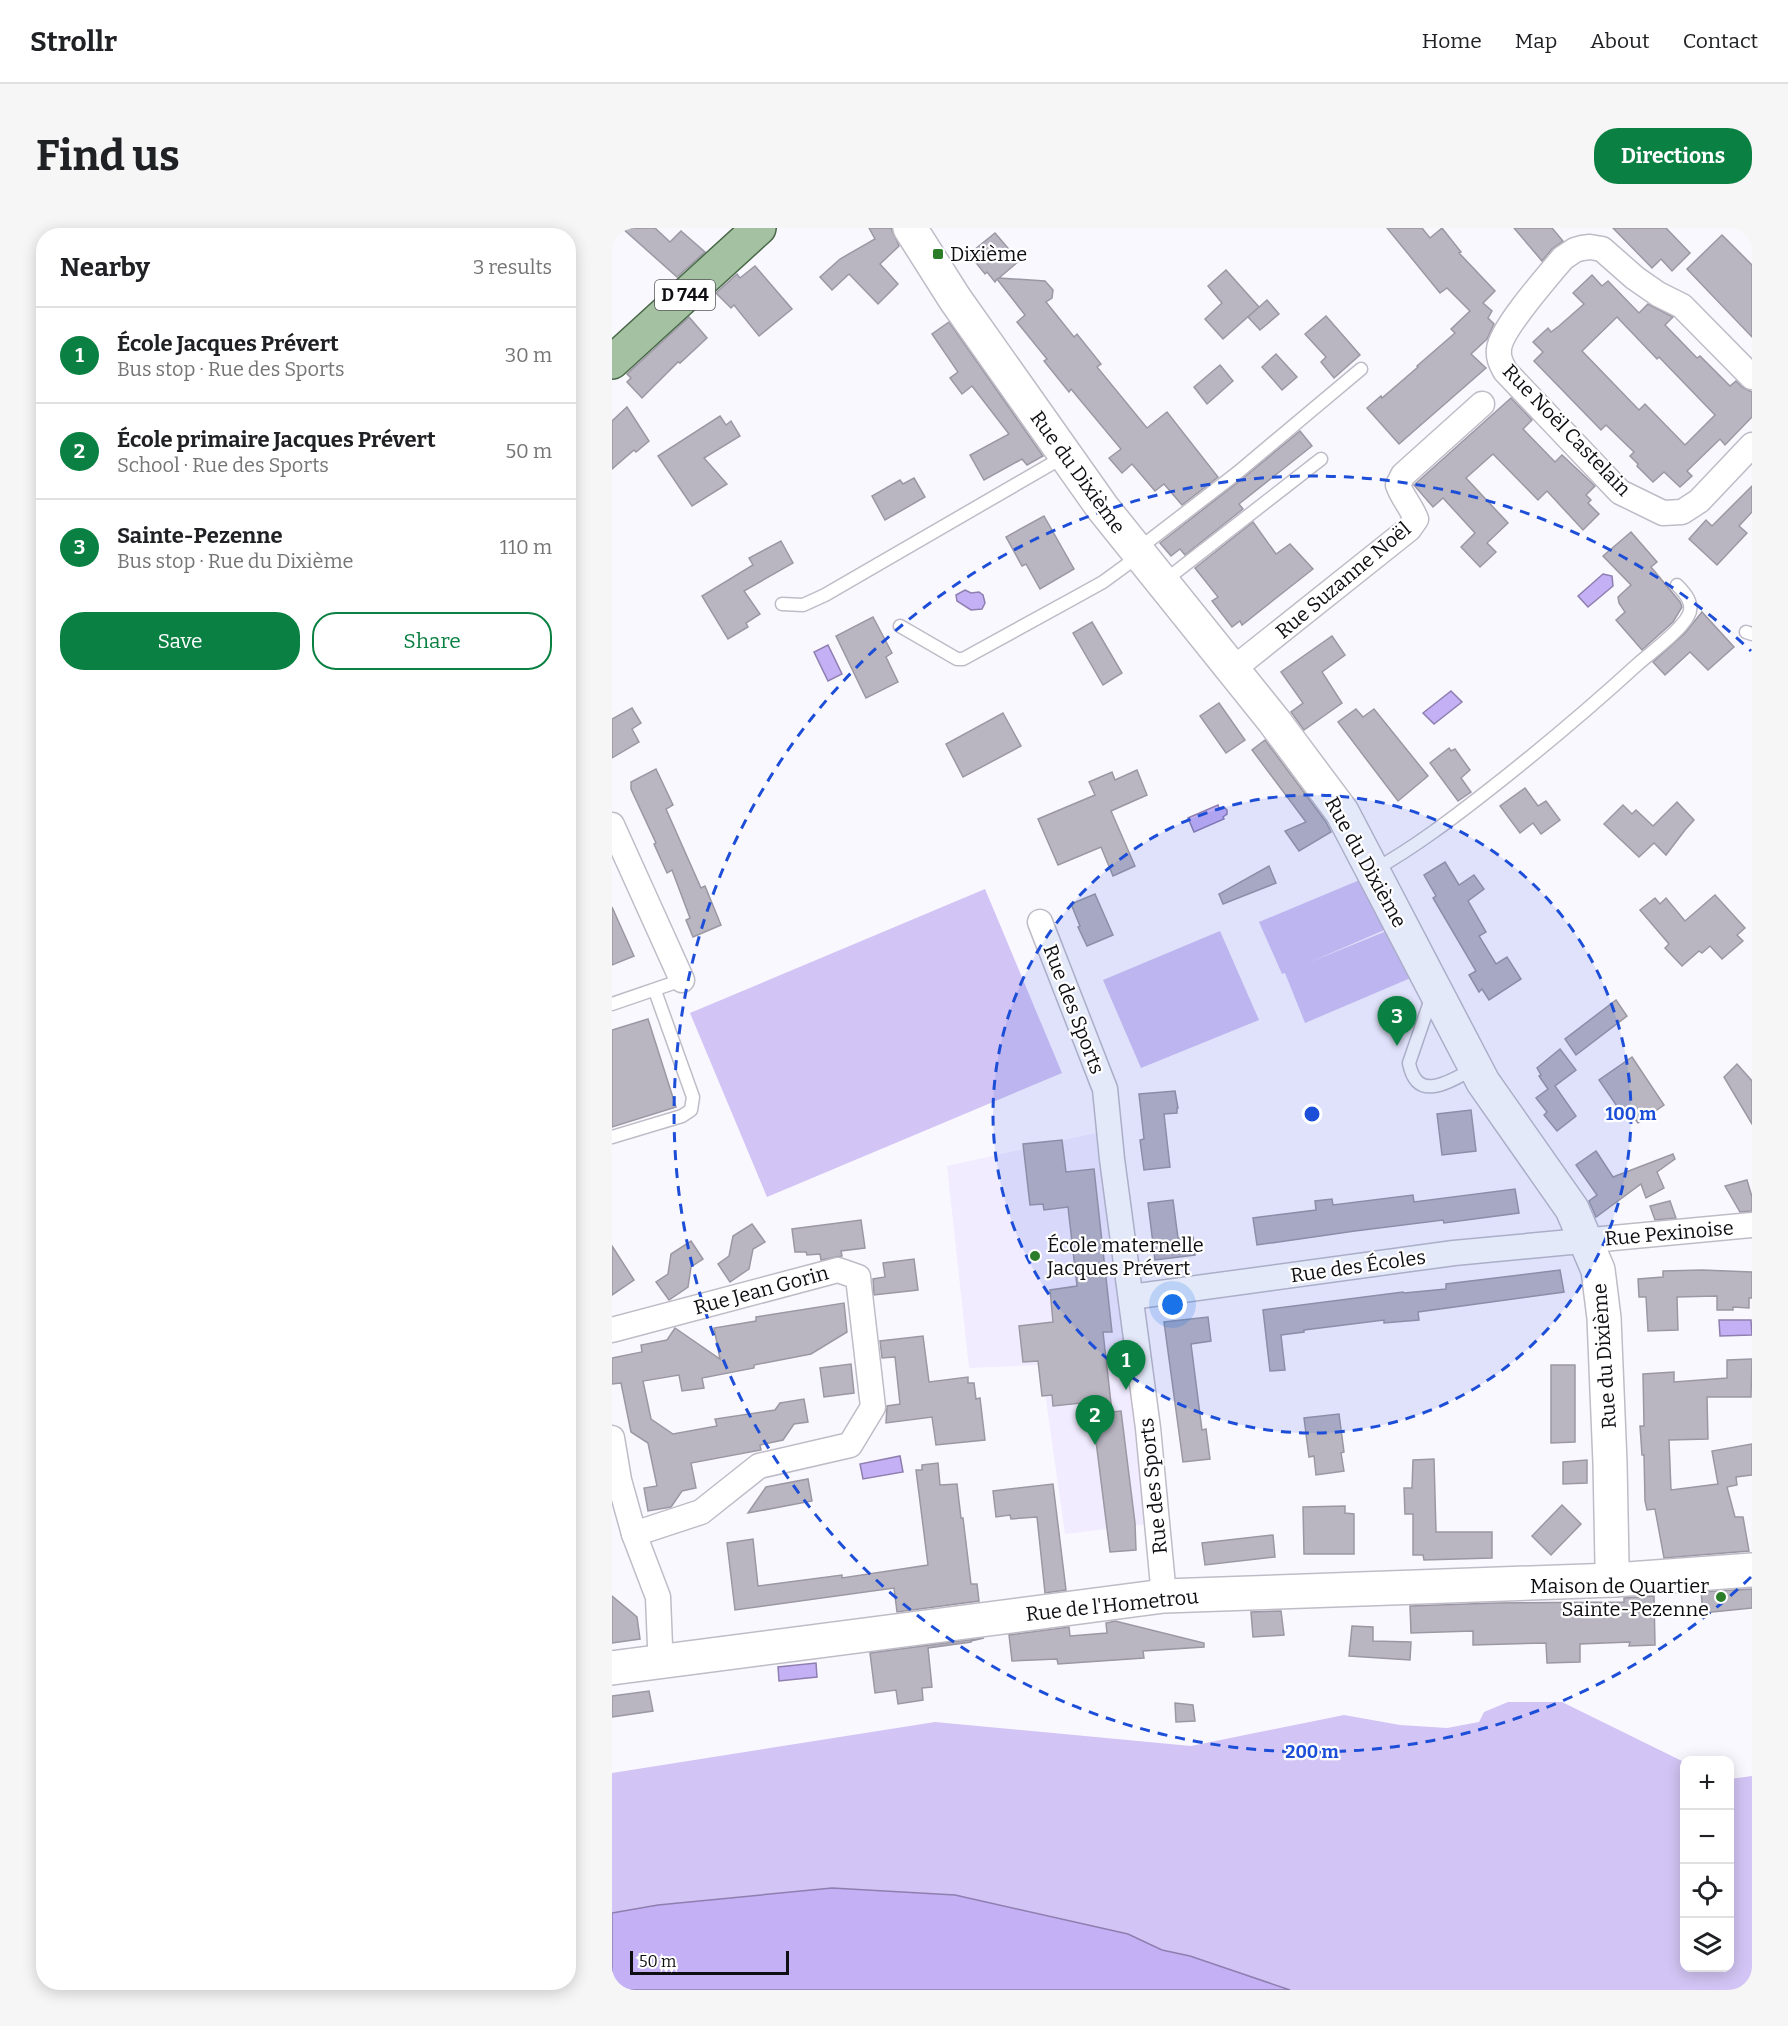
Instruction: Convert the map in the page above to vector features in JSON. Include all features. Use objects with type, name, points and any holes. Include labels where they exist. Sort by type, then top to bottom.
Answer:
[{"type":"main road","name":"D 744","points":[[612,362],[759,228]]},
{"type":"street","name":"Rue du Dixième","points":[[910,228],[954,299],[1102,507],[1299,753],[1342,812],[1483,1082],[1572,1209],[1598,1270],[1604,1318],[1614,1580]]},
{"type":"street","name":"Rue Noël Castelain","points":[[1752,377],[1682,306],[1658,294],[1635,278],[1602,249],[1590,247],[1575,250],[1563,258],[1506,329],[1499,346],[1499,358],[1505,371],[1620,492],[1664,513],[1682,513],[1699,501],[1752,445]]},
{"type":"street","name":"Rue Suzanne Noël","points":[[1232,670],[1409,529],[1416,519],[1398,485],[1403,475],[1482,404]]},
{"type":"street","points":[[612,825],[682,980]]},
{"type":"street","name":"Rue des Sports","points":[[1040,922],[1105,1089],[1112,1159],[1148,1428],[1164,1596]]},
{"type":"street","name":"Rue Pexinoise","points":[[1587,1240],[1752,1225]]},
{"type":"street","name":"Rue des Écoles","points":[[1131,1297],[1454,1253],[1587,1240]]},
{"type":"street","name":"Rue Jean Gorin","points":[[612,1330],[838,1270],[858,1277],[873,1407],[850,1445],[759,1466],[701,1512],[634,1534]]},
{"type":"street","points":[[612,1438],[619,1480],[634,1534],[658,1598],[663,1663]]},
{"type":"street","name":"Rue de l'Hometrou","points":[[612,1668],[1164,1596],[1614,1580],[1752,1570]]},
{"type":"lane","points":[[900,626],[957,659],[963,659],[1085,592],[1138,553],[1361,369]]},
{"type":"lane","points":[[782,604],[803,606],[825,595],[1066,455]]},
{"type":"lane","points":[[1162,583],[1321,459]]},
{"type":"lane","points":[[1373,871],[1423,839],[1531,757],[1678,627],[1689,616],[1691,607],[1689,599],[1677,585]]},
{"type":"lane","points":[[612,1004],[682,980]]},
{"type":"lane","points":[[1434,989],[1408,1063],[1410,1072],[1425,1086],[1435,1087],[1475,1067]]},
{"type":"lane","points":[[612,1137],[682,1116],[691,1110],[693,1097],[655,991]]},
{"type":"shaded area","points":[[1603,574],[1612,576],[1613,586],[1588,607],[1578,596]]},
{"type":"shaded area","points":[[965,590],[971,593],[979,592],[983,595],[985,603],[982,609],[971,610],[957,601],[956,595]]},
{"type":"shaded area","points":[[828,645],[842,674],[828,681],[814,652]]},
{"type":"shaded area","points":[[1451,691],[1462,702],[1434,724],[1423,713]]},
{"type":"shaded area","points":[[1218,805],[1219,808],[1224,807],[1227,810],[1224,819],[1194,832],[1188,818]]},
{"type":"shaded area","points":[[1362,879],[1389,928],[1308,963],[1389,930],[1413,977],[1305,1023],[1285,973],[1282,974],[1259,922]]},
{"type":"shaded area","points":[[985,889],[1062,1073],[767,1197],[690,1013]]},
{"type":"shaded area","points":[[1220,931],[1259,1020],[1141,1068],[1103,980]]},
{"type":"shaded area","name":"École maternelle Jacques Prévert","points":[[1096,1133],[1148,1524],[1065,1534],[1041,1365],[969,1368],[947,1166]]},
{"type":"shaded area","points":[[1719,1320],[1751,1320],[1752,1335],[1720,1336]]},
{"type":"shaded area","points":[[900,1456],[903,1472],[863,1479],[860,1464]]},
{"type":"shaded area","points":[[816,1663],[817,1677],[779,1681],[778,1667]]},
{"type":"shaded area","points":[[1508,1702],[1562,1702],[1680,1760],[1680,1972],[1734,1972],[1734,1778],[1752,1776],[1752,1990],[612,1990],[612,1773],[935,1722],[1191,1746],[1344,1715],[1400,1725],[1447,1728],[1479,1722],[1484,1712]]},
{"type":"shaded area","points":[[832,1888],[955,1895],[1128,1934],[1162,1950],[1190,1956],[1290,1990],[612,1990],[612,1913],[658,1905]]},
{"type":"building","points":[[622,228],[655,228],[670,242],[681,231],[705,252],[677,277]]},
{"type":"building","points":[[869,228],[891,228],[899,246],[880,264],[898,284],[878,304],[849,274],[832,290],[820,277],[840,259],[875,239]]},
{"type":"building","points":[[1387,228],[1422,228],[1430,238],[1442,228],[1461,252],[1459,253],[1495,291],[1483,303],[1492,311],[1488,318],[1494,324],[1487,339],[1471,354],[1486,368],[1399,444],[1367,408],[1381,396],[1382,398],[1455,333],[1451,329],[1470,311],[1447,288],[1440,293]]},
{"type":"building","points":[[1514,228],[1552,228],[1563,241],[1542,261]]},
{"type":"building","points":[[1613,228],[1666,228],[1690,253],[1672,271],[1661,259],[1652,268]]},
{"type":"building","points":[[995,233],[1019,261],[999,278],[1045,281],[1053,290],[1052,298],[1046,302],[1074,337],[1077,334],[1101,364],[1097,367],[1147,428],[1167,412],[1218,477],[1182,505],[1164,484],[1155,491],[1132,464],[1122,473],[1109,458],[1121,449],[1071,389],[1069,392],[1044,361],[1047,359],[1017,322],[1025,315],[997,279],[995,282],[987,272],[985,274],[969,254]]},
{"type":"building","points":[[1722,235],[1752,265],[1752,337],[1687,269]]},
{"type":"building","points":[[755,266],[792,309],[759,336],[734,305],[731,308],[716,293],[737,274],[740,278]]},
{"type":"building","points":[[1226,270],[1259,307],[1223,339],[1205,319],[1222,303],[1208,286]]},
{"type":"building","points":[[1592,275],[1602,286],[1608,281],[1639,313],[1648,304],[1673,317],[1665,325],[1697,358],[1700,356],[1730,386],[1736,381],[1752,392],[1752,417],[1725,445],[1720,439],[1687,471],[1692,476],[1680,487],[1664,472],[1653,482],[1630,456],[1634,452],[1606,425],[1601,430],[1534,361],[1543,352],[1533,342],[1548,328],[1551,332],[1584,304],[1573,293]],"holes":[[[1617,317],[1657,359],[1659,357],[1715,415],[1685,445],[1645,404],[1639,410],[1582,351]]]},
{"type":"building","points":[[1267,300],[1279,314],[1260,330],[1248,317]]},
{"type":"building","points":[[1326,316],[1360,355],[1334,378],[1321,362],[1326,357],[1305,334]]},
{"type":"building","points":[[689,317],[707,338],[680,363],[678,362],[642,398],[627,382],[631,378],[627,374]]},
{"type":"building","points":[[949,322],[1043,456],[1027,465],[1022,459],[984,480],[970,455],[1009,434],[972,386],[962,394],[950,378],[958,372],[932,334]]},
{"type":"building","points":[[1276,354],[1297,377],[1282,390],[1262,367]]},
{"type":"building","points":[[1220,365],[1233,381],[1207,404],[1194,387]]},
{"type":"building","points":[[1511,398],[1532,420],[1523,429],[1555,462],[1562,455],[1595,486],[1586,495],[1591,500],[1588,503],[1599,514],[1583,530],[1547,491],[1538,500],[1493,454],[1466,478],[1508,523],[1487,543],[1496,552],[1480,567],[1461,547],[1475,533],[1443,498],[1433,507],[1414,485]]},
{"type":"building","points":[[627,407],[649,441],[636,452],[634,450],[612,469],[612,421]]},
{"type":"building","points":[[720,416],[726,425],[731,421],[740,436],[704,458],[727,484],[692,506],[658,456]]},
{"type":"building","points":[[1300,431],[1312,446],[1239,504],[1243,509],[1185,555],[1180,549],[1171,556],[1160,543]]},
{"type":"building","points":[[914,478],[925,497],[885,520],[872,496],[900,480],[903,484]]},
{"type":"building","points":[[1752,486],[1752,512],[1739,526],[1747,533],[1717,565],[1689,539],[1706,520],[1712,526]]},
{"type":"building","points":[[1044,516],[1074,569],[1040,589],[1026,564],[1022,566],[1006,537]]},
{"type":"building","points":[[1253,522],[1276,554],[1290,544],[1313,569],[1242,625],[1240,621],[1232,627],[1212,601],[1218,597],[1195,568]]},
{"type":"building","points":[[1631,532],[1657,562],[1651,567],[1682,607],[1673,622],[1642,650],[1616,620],[1625,612],[1618,597],[1631,585],[1603,556]]},
{"type":"building","points":[[781,541],[793,563],[744,591],[760,614],[746,623],[748,627],[728,639],[702,596],[753,565],[749,558]]},
{"type":"building","points":[[1702,612],[1734,647],[1708,670],[1690,652],[1665,675],[1653,662],[1685,633]]},
{"type":"building","points":[[873,617],[892,653],[886,657],[898,682],[866,698],[836,636]]},
{"type":"building","points":[[1092,622],[1122,673],[1103,685],[1073,633]]},
{"type":"building","points":[[1332,636],[1345,655],[1322,672],[1342,703],[1304,730],[1291,712],[1303,703],[1281,672]]},
{"type":"building","points":[[1219,703],[1245,740],[1226,753],[1200,716]]},
{"type":"building","points":[[632,708],[641,723],[632,729],[639,742],[612,758],[612,719]]},
{"type":"building","points":[[1356,709],[1363,717],[1374,709],[1428,776],[1398,801],[1338,722]]},
{"type":"building","points":[[1003,713],[1021,746],[963,777],[946,744]]},
{"type":"building","points":[[1265,740],[1331,832],[1299,851],[1285,831],[1306,822],[1252,750]]},
{"type":"building","points":[[1449,748],[1451,751],[1455,749],[1470,770],[1461,778],[1471,792],[1458,801],[1430,763]]},
{"type":"building","points":[[656,769],[673,805],[666,809],[701,888],[705,886],[721,925],[693,937],[686,920],[690,918],[672,870],[667,873],[631,789],[631,782]]},
{"type":"building","points":[[1137,770],[1147,795],[1111,811],[1135,866],[1113,876],[1101,847],[1058,865],[1038,819],[1095,795],[1089,782],[1112,772],[1115,780]]},
{"type":"building","points":[[1525,788],[1538,806],[1546,801],[1560,820],[1541,834],[1533,823],[1520,833],[1500,806]]},
{"type":"building","points":[[1677,802],[1694,820],[1666,855],[1654,843],[1639,857],[1604,824],[1623,805],[1632,814],[1636,810],[1653,826]]},
{"type":"building","points":[[1445,862],[1459,885],[1474,875],[1484,889],[1468,901],[1486,932],[1479,936],[1496,964],[1507,957],[1521,979],[1489,1000],[1482,989],[1479,992],[1469,975],[1476,971],[1433,898],[1436,896],[1424,875]]},
{"type":"building","points":[[1269,866],[1276,883],[1223,904],[1219,894]]},
{"type":"building","points":[[1095,894],[1113,935],[1087,946],[1071,904]]},
{"type":"building","points":[[1715,895],[1745,928],[1737,935],[1743,941],[1722,959],[1710,946],[1702,953],[1699,951],[1682,966],[1665,948],[1669,944],[1640,910],[1655,898],[1660,904],[1666,898],[1685,921]]},
{"type":"building","points":[[612,907],[634,956],[612,965]]},
{"type":"building","points":[[1616,1000],[1627,1016],[1576,1055],[1565,1039]]},
{"type":"building","points":[[648,1019],[676,1107],[612,1127],[612,1030]]},
{"type":"building","points":[[1560,1049],[1576,1070],[1555,1086],[1576,1116],[1557,1131],[1544,1115],[1547,1112],[1536,1098],[1548,1089],[1539,1076],[1541,1075],[1537,1068]]},
{"type":"building","points":[[1632,1057],[1664,1105],[1638,1123],[1627,1108],[1621,1112],[1599,1080]]},
{"type":"building","points":[[1737,1064],[1752,1081],[1752,1124],[1724,1077]]},
{"type":"building","points":[[1175,1091],[1177,1113],[1164,1114],[1170,1167],[1144,1170],[1140,1140],[1144,1139],[1139,1094]]},
{"type":"building","points":[[1471,1110],[1476,1151],[1442,1155],[1437,1114]]},
{"type":"building","points":[[1062,1140],[1066,1172],[1094,1169],[1112,1332],[1103,1332],[1112,1412],[1121,1411],[1135,1523],[1136,1550],[1110,1552],[1091,1402],[1053,1406],[1052,1395],[1042,1396],[1038,1361],[1023,1362],[1019,1326],[1053,1322],[1050,1290],[1077,1286],[1068,1207],[1044,1210],[1043,1204],[1030,1205],[1023,1144]]},
{"type":"building","points":[[1596,1151],[1613,1177],[1673,1154],[1675,1159],[1657,1172],[1664,1188],[1646,1198],[1641,1184],[1596,1217],[1589,1201],[1597,1195],[1576,1165]]},
{"type":"building","points":[[1747,1180],[1752,1197],[1752,1211],[1740,1212],[1725,1186]]},
{"type":"building","points":[[1515,1189],[1519,1213],[1444,1223],[1443,1220],[1257,1245],[1253,1218],[1316,1210],[1315,1201],[1332,1199],[1333,1205],[1413,1195],[1414,1202]]},
{"type":"building","points":[[1173,1200],[1178,1238],[1193,1237],[1195,1255],[1155,1260],[1148,1203]]},
{"type":"building","points":[[1670,1201],[1676,1218],[1655,1220],[1650,1206]]},
{"type":"building","points":[[861,1220],[865,1248],[841,1251],[842,1256],[821,1260],[820,1254],[807,1255],[806,1252],[795,1252],[792,1229]]},
{"type":"building","points":[[752,1224],[765,1242],[753,1249],[749,1269],[730,1282],[718,1264],[729,1256],[733,1236]]},
{"type":"building","points":[[691,1241],[703,1259],[691,1267],[688,1287],[669,1300],[656,1282],[668,1274],[671,1254]]},
{"type":"building","points":[[612,1246],[634,1280],[612,1295]]},
{"type":"building","points":[[914,1259],[918,1290],[874,1295],[873,1279],[885,1277],[883,1263]]},
{"type":"building","points":[[1560,1270],[1564,1292],[1418,1312],[1419,1320],[1384,1323],[1384,1320],[1281,1335],[1285,1370],[1270,1371],[1263,1310],[1403,1292],[1446,1289],[1446,1284]]},
{"type":"building","points":[[1663,1271],[1752,1272],[1752,1298],[1749,1298],[1749,1308],[1733,1307],[1733,1310],[1717,1310],[1717,1296],[1677,1297],[1678,1330],[1648,1331],[1646,1297],[1639,1297],[1638,1279],[1663,1277]]},
{"type":"building","points":[[844,1303],[847,1332],[811,1354],[702,1378],[704,1388],[682,1391],[679,1375],[643,1381],[651,1419],[673,1434],[717,1426],[715,1419],[775,1410],[780,1403],[804,1399],[808,1422],[794,1424],[783,1440],[760,1445],[761,1450],[691,1463],[696,1488],[682,1491],[671,1507],[648,1511],[644,1488],[657,1486],[648,1443],[631,1432],[621,1383],[612,1384],[612,1358],[642,1352],[641,1345],[667,1340],[675,1328],[720,1359],[714,1328],[756,1321],[756,1317]]},
{"type":"building","points":[[1208,1317],[1211,1341],[1191,1344],[1202,1430],[1206,1429],[1210,1459],[1183,1462],[1164,1322]]},
{"type":"building","points":[[923,1336],[929,1382],[968,1377],[968,1383],[974,1383],[976,1399],[980,1398],[985,1440],[936,1445],[932,1417],[886,1423],[887,1406],[900,1404],[895,1357],[882,1358],[880,1341]]},
{"type":"building","points":[[1752,1359],[1751,1397],[1707,1397],[1708,1439],[1669,1440],[1671,1490],[1718,1484],[1712,1451],[1752,1444],[1752,1475],[1736,1477],[1737,1485],[1727,1487],[1735,1517],[1743,1517],[1749,1551],[1664,1558],[1655,1509],[1647,1510],[1645,1501],[1644,1455],[1642,1455],[1640,1426],[1644,1426],[1643,1374],[1674,1372],[1674,1382],[1727,1378],[1727,1360]]},
{"type":"building","points":[[851,1364],[854,1393],[824,1397],[820,1368]]},
{"type":"building","points":[[1551,1365],[1575,1365],[1575,1442],[1551,1443]]},
{"type":"building","points":[[1339,1414],[1344,1471],[1316,1475],[1314,1456],[1309,1457],[1304,1418]]},
{"type":"building","points":[[1434,1459],[1436,1532],[1492,1532],[1492,1558],[1424,1560],[1423,1555],[1413,1555],[1413,1514],[1405,1514],[1404,1488],[1412,1488],[1413,1460]]},
{"type":"building","points":[[1587,1460],[1587,1483],[1563,1484],[1563,1462]]},
{"type":"building","points":[[938,1463],[940,1485],[957,1484],[971,1584],[977,1584],[979,1601],[897,1612],[894,1588],[735,1610],[727,1543],[753,1539],[758,1586],[842,1575],[842,1578],[928,1565],[916,1470],[922,1470],[922,1465]]},
{"type":"building","points":[[808,1479],[812,1501],[748,1513],[766,1487]]},
{"type":"building","points":[[1053,1484],[1066,1590],[1045,1593],[1037,1517],[1011,1519],[1010,1515],[996,1517],[993,1491]]},
{"type":"building","points":[[1562,1505],[1581,1524],[1551,1555],[1532,1536]]},
{"type":"building","points":[[1345,1506],[1345,1513],[1354,1514],[1354,1554],[1304,1554],[1303,1507]]},
{"type":"building","points":[[1273,1535],[1275,1557],[1205,1565],[1202,1543]]},
{"type":"building","name":"Maison de Quartier Sainte-Pezenne","points":[[1752,1589],[1752,1608],[1703,1613],[1701,1592]]},
{"type":"building","points":[[612,1596],[637,1617],[640,1639],[612,1643]]},
{"type":"building","points":[[1654,1596],[1655,1645],[1629,1646],[1630,1642],[1580,1644],[1580,1662],[1547,1663],[1546,1643],[1473,1645],[1473,1631],[1411,1633],[1410,1606],[1624,1602],[1624,1598]]},
{"type":"building","points":[[1281,1611],[1284,1635],[1253,1637],[1251,1612]]},
{"type":"building","points":[[1115,1621],[1204,1643],[1204,1647],[1143,1651],[1144,1658],[1058,1664],[1057,1659],[1012,1661],[1009,1635],[1069,1627],[1070,1636],[1107,1633],[1106,1623]]},
{"type":"building","points":[[1352,1626],[1373,1627],[1373,1641],[1411,1642],[1410,1660],[1349,1656]]},
{"type":"building","points":[[984,1638],[928,1648],[932,1687],[922,1688],[923,1700],[898,1704],[896,1690],[875,1693],[870,1653]]},
{"type":"building","points":[[649,1691],[653,1711],[612,1717],[612,1696]]},
{"type":"building","points":[[1175,1703],[1193,1705],[1195,1721],[1176,1722]]},
{"type":"place","name":"Dixième","points":[[938,254]]},
{"type":"place","name":"Sainte-Pezenne","points":[[1397,1046]]},
{"type":"place","name":"École maternelle Jacques Prévert","points":[[1035,1256]]},
{"type":"place","name":"École Jacques Prévert","points":[[1126,1390]]},
{"type":"place","name":"École primaire Jacques Prévert","points":[[1095,1445]]},
{"type":"place","name":"Maison de Quartier Sainte-Pezenne","points":[[1721,1597]]}]
